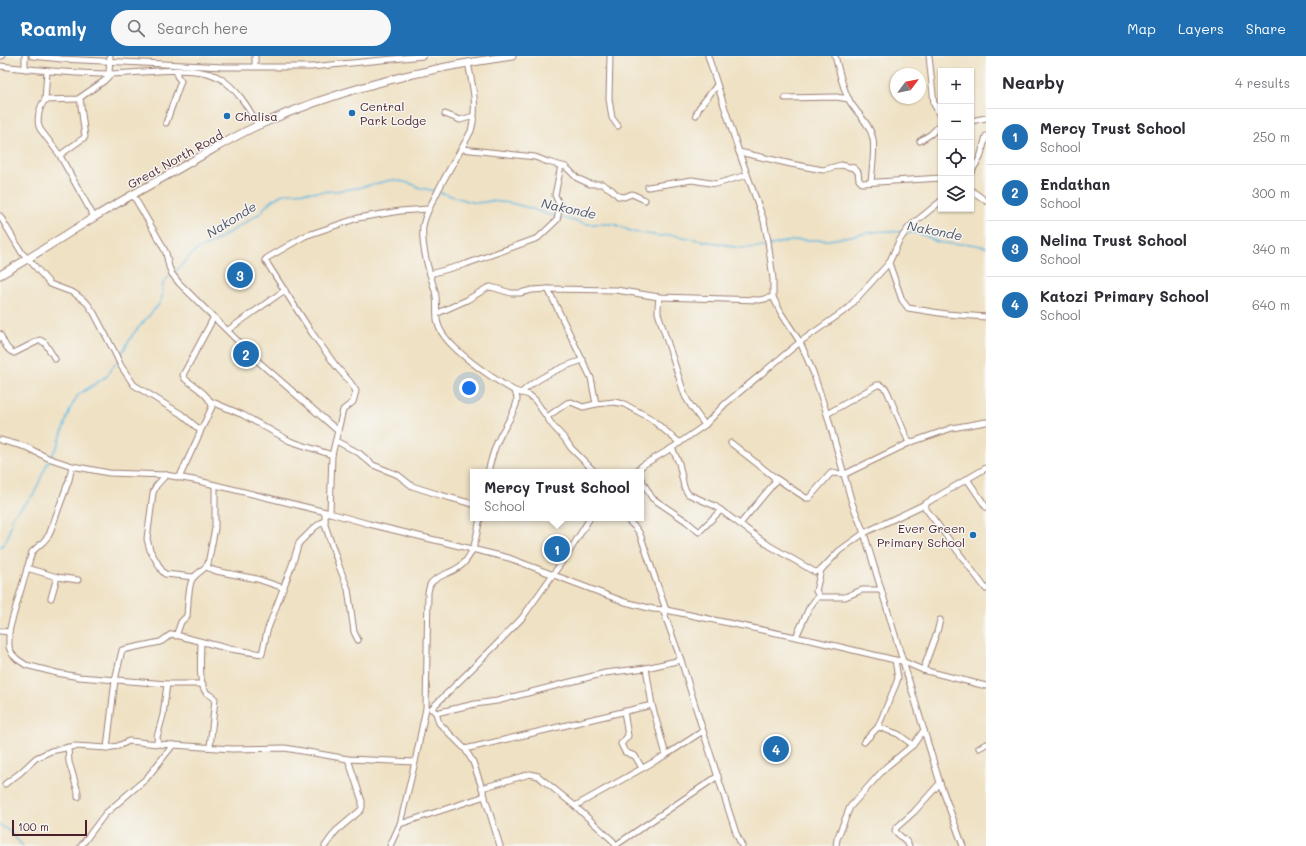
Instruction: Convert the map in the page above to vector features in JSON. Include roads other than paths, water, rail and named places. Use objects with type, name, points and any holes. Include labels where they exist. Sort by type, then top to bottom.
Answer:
[{"type":"highway","name":"Great North Road","points":[[0,275],[94,217],[258,125],[303,107],[356,89],[421,71],[468,63],[476,58],[512,56]]},
{"type":"street","points":[[25,56],[25,69]]},
{"type":"street","points":[[32,56],[166,61],[224,67],[311,67],[423,56]]},
{"type":"street","points":[[255,56],[255,66]]},
{"type":"street","points":[[610,56],[609,99],[612,118],[618,126]]},
{"type":"street","points":[[708,56],[739,152],[764,221],[768,241],[773,297],[781,313],[800,342],[813,372],[845,474],[852,503],[864,533],[940,783],[963,846]]},
{"type":"street","points":[[835,56],[849,99],[866,122],[874,139],[871,182]]},
{"type":"street","points":[[929,56],[934,104],[938,112]]},
{"type":"street","points":[[45,100],[75,100],[80,98],[104,81],[110,74],[110,59]]},
{"type":"street","points":[[166,61],[166,71]]},
{"type":"street","points":[[468,63],[475,108],[471,131],[436,193],[428,209],[423,225],[424,246],[437,298],[438,323],[440,330],[463,355],[482,371],[515,391],[529,395],[535,400],[571,448],[592,469]]},
{"type":"street","points":[[0,66],[48,71],[110,74],[166,71],[200,72],[228,83],[235,90],[258,125]]},
{"type":"street","points":[[48,71],[45,100],[42,103],[38,117],[38,125],[60,155],[94,217]]},
{"type":"street","points":[[166,123],[181,82],[176,71]]},
{"type":"street","points":[[696,115],[699,108],[717,85]]},
{"type":"street","points":[[785,98],[836,97],[849,99]]},
{"type":"street","points":[[60,155],[85,137],[80,98]]},
{"type":"street","points":[[934,104],[938,106]]},
{"type":"street","points":[[445,114],[460,120],[474,116]]},
{"type":"street","points":[[974,120],[986,118]]},
{"type":"street","points":[[920,141],[931,134],[938,127]]},
{"type":"street","points":[[974,167],[980,158],[986,136]]},
{"type":"street","points":[[462,149],[535,157],[568,168],[577,178],[590,184],[602,184],[618,196],[624,197],[632,194],[645,200]]},
{"type":"street","points":[[739,152],[823,170],[841,165],[854,168],[858,172],[858,178],[862,183],[938,178]]},
{"type":"street","points":[[430,274],[466,264],[538,238],[557,220],[560,206],[555,195],[561,166]]},
{"type":"street","points":[[648,187],[692,180],[716,184],[747,175]]},
{"type":"street","points":[[974,192],[986,201]]},
{"type":"street","points":[[133,195],[164,249],[172,274],[179,283],[260,363],[338,431]]},
{"type":"street","points":[[639,469],[705,425],[725,404],[800,342],[847,309],[889,263],[899,241],[909,227],[938,203]]},
{"type":"street","points":[[107,748],[115,680],[122,649],[164,641],[172,634],[230,649],[262,654],[267,631],[284,588],[299,543],[314,528],[325,520],[328,513],[332,454],[343,410],[353,402],[356,391],[312,333],[265,261],[265,258],[305,236],[358,218],[400,211],[428,209]]},
{"type":"street","points":[[0,216],[22,253],[52,286],[74,293],[87,304],[94,313],[121,366],[134,384],[181,414],[198,428],[200,432]]},
{"type":"street","points":[[889,263],[902,300],[908,308],[946,314],[986,317]]},
{"type":"street","points":[[438,313],[467,300],[489,287],[511,293],[548,289],[616,290],[660,297],[760,300],[773,297]]},
{"type":"street","points":[[548,289],[591,378],[596,404]]},
{"type":"street","points":[[228,330],[285,290]]},
{"type":"street","points":[[660,297],[658,314],[685,396],[705,425]]},
{"type":"street","points":[[214,317],[183,375],[185,378],[210,401],[243,415],[290,441],[332,454]]},
{"type":"street","points":[[0,334],[7,348],[14,353],[40,340],[45,343],[56,358]]},
{"type":"street","points":[[521,393],[531,384],[563,367],[583,360]]},
{"type":"street","points":[[827,414],[877,385],[880,385],[886,389],[909,443]]},
{"type":"street","points":[[489,469],[492,455],[499,438],[514,409],[517,400],[517,394],[515,391]]},
{"type":"street","points":[[179,478],[212,407],[210,401]]},
{"type":"street","points":[[547,417],[569,402],[583,407],[614,402],[624,404],[650,418],[680,443]]},
{"type":"street","points":[[732,443],[774,477],[806,498],[809,498],[831,474],[845,474],[909,443],[952,428],[986,422]]},
{"type":"street","points":[[0,440],[26,447],[48,458],[72,466],[109,473],[166,475],[199,481],[473,549],[508,558],[625,602],[653,609],[796,637],[902,661],[923,670],[986,686]]},
{"type":"street","points":[[336,441],[359,453],[373,465],[398,475],[412,486],[470,503]]},
{"type":"street","points":[[672,448],[678,459],[684,486],[690,495],[710,502],[786,556],[816,572],[821,570]]},
{"type":"street","points":[[72,466],[69,480],[49,535],[32,552],[9,632],[9,647],[11,652],[17,659],[26,665],[79,677],[167,684],[203,684]]},
{"type":"street","points":[[818,596],[816,591],[821,570],[835,554],[864,533],[923,505],[986,468]]},
{"type":"street","points":[[166,475],[156,486],[153,493],[146,538],[150,550],[164,573],[194,576]]},
{"type":"street","points":[[740,524],[775,482],[774,477]]},
{"type":"street","points":[[967,478],[986,507]]},
{"type":"street","points":[[644,484],[652,498],[686,521],[699,532],[721,510]]},
{"type":"street","points":[[176,636],[181,622],[187,617],[191,582],[194,576],[208,564],[215,528],[215,486]]},
{"type":"street","points":[[923,505],[986,589]]},
{"type":"street","points":[[325,520],[339,566],[348,589],[354,632],[358,640]]},
{"type":"street","points":[[390,846],[400,824],[428,708],[428,592],[430,586],[436,579],[464,563],[473,549],[479,521]]},
{"type":"street","points":[[428,708],[490,651],[522,618],[569,552],[588,521]]},
{"type":"street","points":[[628,521],[640,534],[664,610],[682,660],[736,833],[742,846]]},
{"type":"street","points":[[206,567],[216,571],[257,579],[284,588]]},
{"type":"street","points":[[27,568],[57,577],[78,580]]},
{"type":"street","points":[[51,598],[57,577]]},
{"type":"street","points":[[818,596],[839,598],[850,596],[860,590],[881,590]]},
{"type":"street","points":[[796,637],[810,605],[818,596]]},
{"type":"street","points":[[923,670],[940,620]]},
{"type":"street","points":[[0,631],[9,632]]},
{"type":"street","points":[[201,642],[200,672],[205,692],[213,696],[215,699],[210,747]]},
{"type":"street","points":[[436,713],[475,704],[497,701],[605,672],[646,668],[682,660]]},
{"type":"street","points":[[864,742],[878,727],[896,684],[898,678],[895,660]]},
{"type":"street","points":[[646,668],[652,705],[666,755]]},
{"type":"street","points":[[158,744],[167,684]]},
{"type":"street","points":[[465,749],[652,705]]},
{"type":"street","points":[[428,708],[436,713],[439,723],[465,749],[473,762],[500,846]]},
{"type":"street","points":[[624,711],[628,736],[621,744],[625,752],[635,756],[642,768]]},
{"type":"street","points":[[878,727],[898,734],[913,745]]},
{"type":"street","points":[[575,806],[666,755],[703,730]]},
{"type":"street","points":[[836,846],[837,839],[850,807],[886,767],[913,745],[924,730]]},
{"type":"street","points":[[5,784],[20,773],[36,758],[51,751],[75,746],[107,748],[118,746],[128,741],[232,749],[285,748],[348,759],[415,762]]},
{"type":"street","points":[[979,748],[986,744]]},
{"type":"street","points":[[80,846],[105,814],[146,779],[173,745]]},
{"type":"street","points":[[68,747],[69,762],[78,792],[78,797]]},
{"type":"street","points":[[325,846],[336,831],[362,807],[362,801],[348,759]]},
{"type":"street","points":[[482,788],[533,774],[543,779],[575,806],[616,846],[718,776]]},
{"type":"street","points":[[909,846],[895,832],[896,828],[914,812],[940,783]]},
{"type":"street","points":[[400,824],[485,796]]},
{"type":"waterway","name":"Nakonde","points":[[174,273],[195,251],[214,242],[262,212],[271,201],[281,195],[290,193],[336,191],[391,180],[412,184],[420,188],[477,203],[491,201],[510,203],[549,215],[587,224],[614,224],[633,232],[660,236],[672,235],[738,248],[767,247],[779,243],[799,240],[829,240],[887,231],[915,233],[943,243],[971,244],[986,247]]},
{"type":"waterway","name":"Nakonde","points":[[0,547],[4,544],[8,536],[13,516],[34,494],[47,464],[58,445],[70,409],[78,395],[107,376],[119,360],[133,334],[160,303],[163,282],[170,276]]},
{"type":"waterway","points":[[0,825],[9,831],[23,846]]},
{"type":"place","name":"Central Park Lodge","points":[[352,113]]},
{"type":"place","name":"Chalisa","points":[[227,116]]},
{"type":"place","name":"Nelina Trust School","points":[[240,275]]},
{"type":"place","name":"Endathan","points":[[246,354]]},
{"type":"place","name":"Ever Green Primary School","points":[[973,535]]},
{"type":"place","name":"Mercy Trust School","points":[[557,549]]},
{"type":"place","name":"Katozi Primary School","points":[[776,749]]}]
